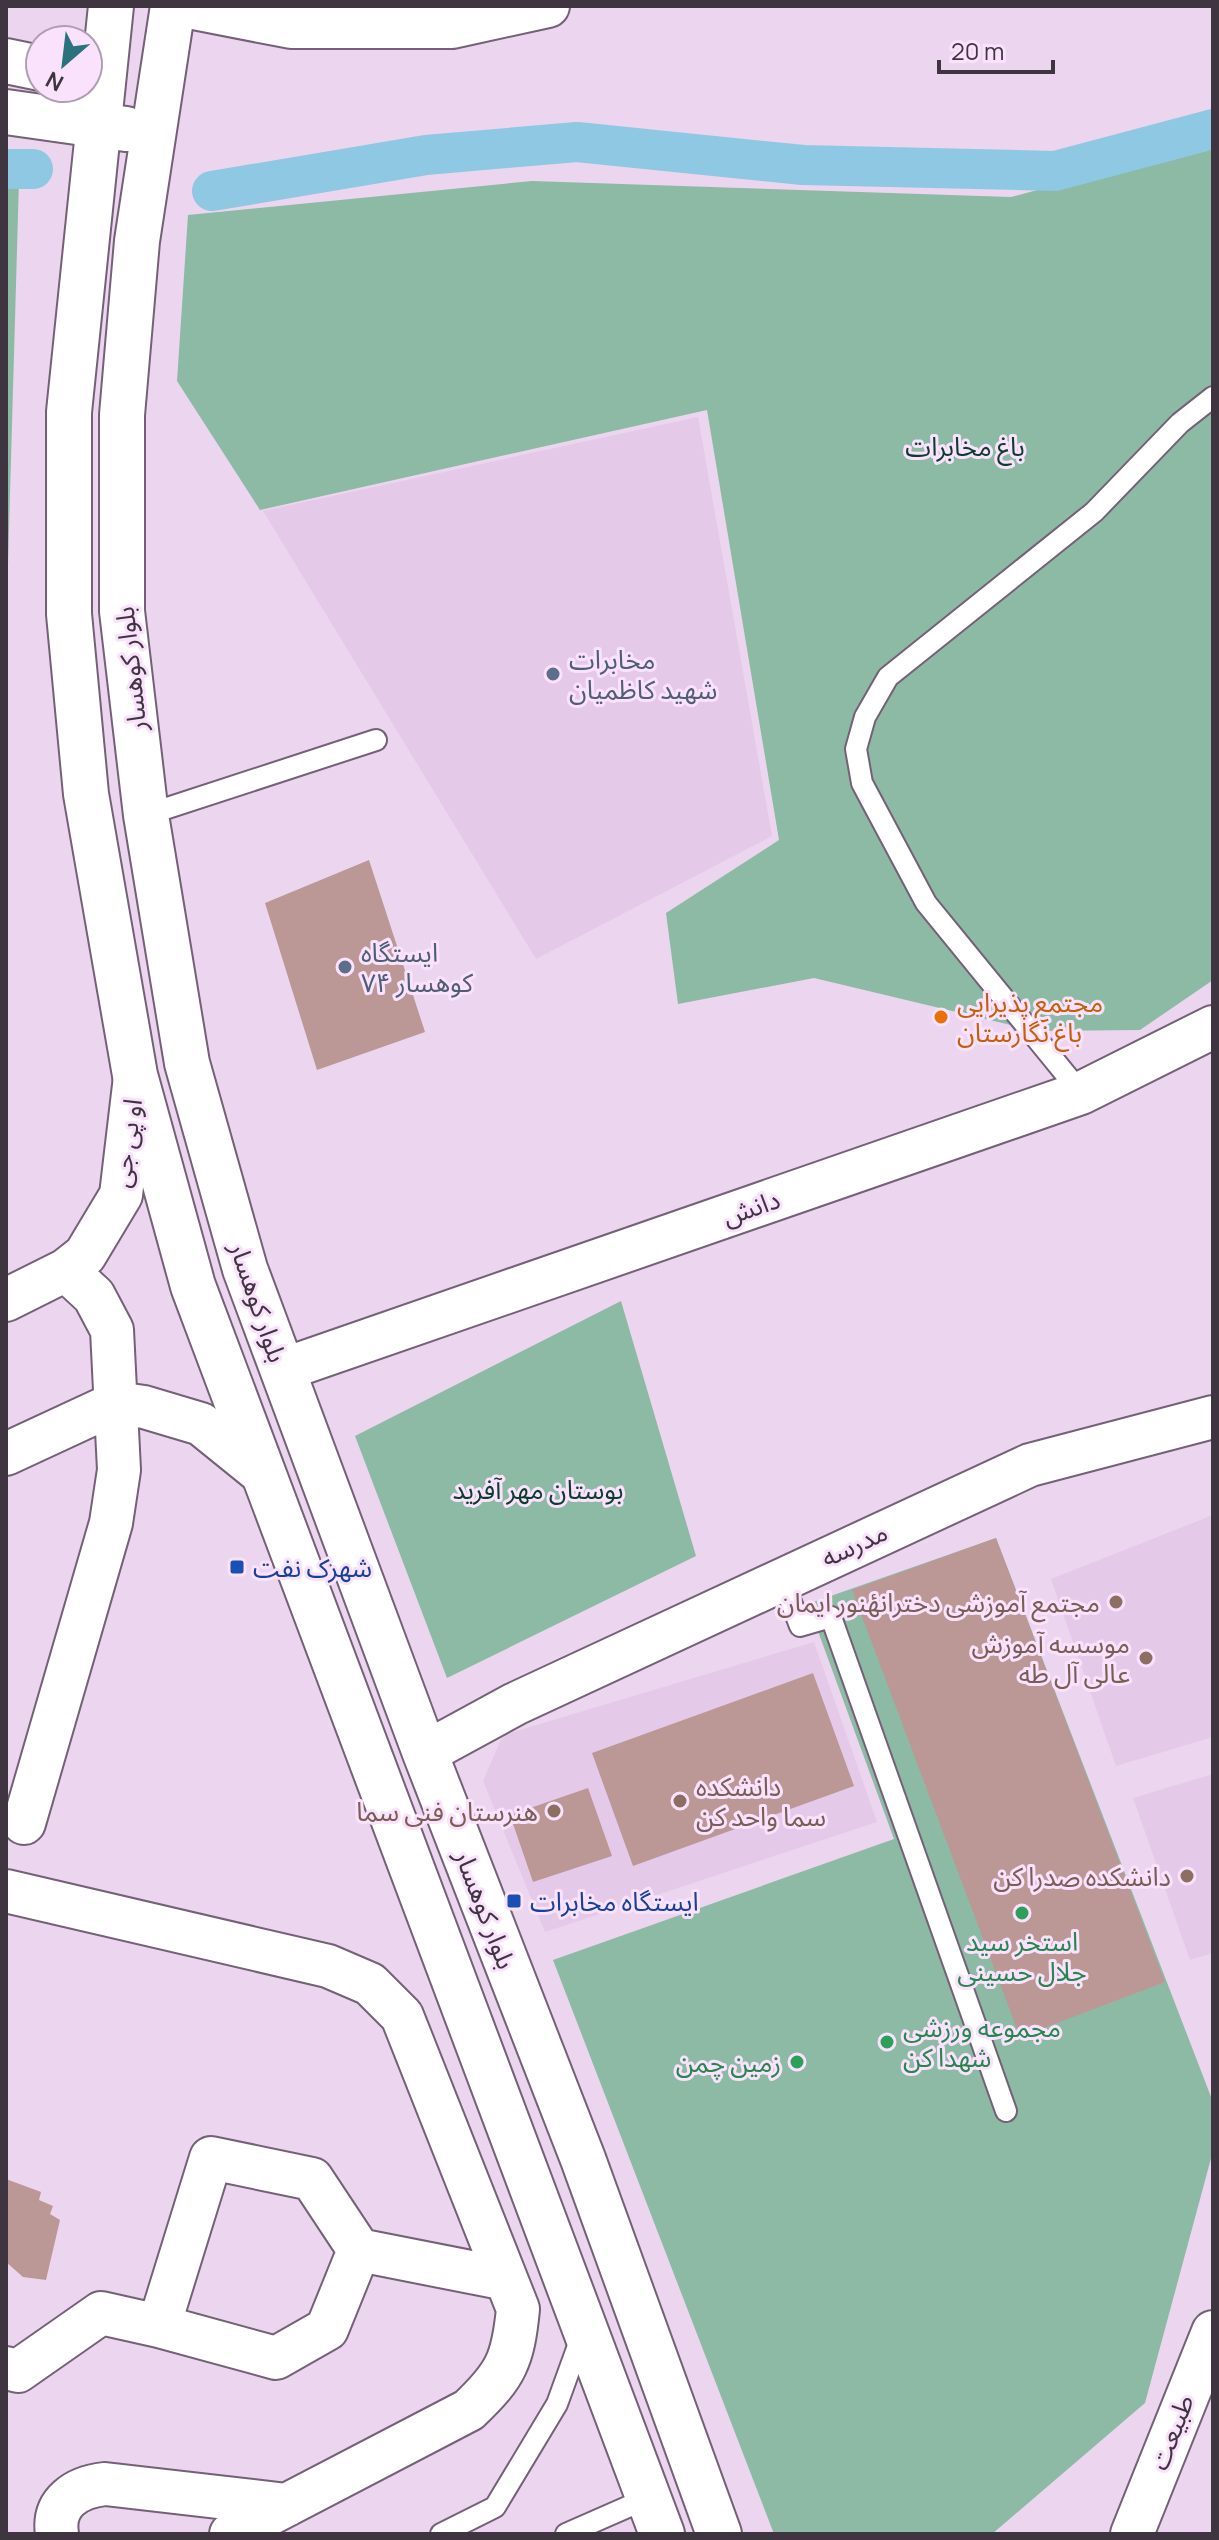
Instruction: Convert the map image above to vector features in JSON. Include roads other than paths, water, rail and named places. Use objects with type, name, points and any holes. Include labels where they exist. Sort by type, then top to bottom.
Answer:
[{"type":"main road","name":"بلوار کوهسار","points":[[104,38],[111,6]]},
{"type":"main road","name":"بلوار کوهسار","points":[[173,6],[151,133],[137,241],[122,415],[122,611],[146,815],[187,1063],[245,1269],[425,1753],[583,2159],[719,2534]]},
{"type":"main road","points":[[104,80],[160,89]]},
{"type":"main road","name":"بلوار کوهسار","points":[[96,104],[97,123],[69,412],[69,614],[86,794],[135,1075],[193,1286],[655,2516]]},
{"type":"main road","points":[[6,112],[151,133]]},
{"type":"main road","points":[[655,2516],[699,2479]]},
{"type":"street","points":[[183,6],[291,27],[452,27],[548,6]]},
{"type":"street","name":"دانش","points":[[282,1370],[1081,1093],[1213,1027]]},
{"type":"street","name":"او پی جی","points":[[6,1300],[66,1270],[85,1255],[121,1195],[135,1075]]},
{"type":"street","points":[[24,1823],[111,1523],[119,1470],[112,1330],[94,1296],[66,1270]]},
{"type":"street","points":[[6,1454],[116,1403],[144,1407],[201,1424],[264,1475]]},
{"type":"street","name":"مدرسه","points":[[425,1753],[515,1704],[1030,1465],[1213,1417]]},
{"type":"street","points":[[6,1891],[328,1966],[370,1984],[402,2016],[518,2309],[514,2348],[497,2383],[469,2410],[231,2534]]},
{"type":"street","points":[[159,2326],[211,2158],[312,2179],[359,2250],[506,2279]]},
{"type":"street","points":[[6,2368],[18,2371],[101,2313],[276,2358],[327,2329],[359,2250]]},
{"type":"street","name":"طبیعت","points":[[1132,2534],[1213,2332]]},
{"type":"street","points":[[57,2534],[60,2507],[72,2493],[88,2486],[105,2484],[287,2505]]},
{"type":"lane","points":[[1081,1093],[926,903],[862,783],[856,749],[865,717],[888,677],[1094,512],[1180,423],[1213,397]]},
{"type":"lane","points":[[146,815],[376,740]]},
{"type":"lane","points":[[782,1578],[800,1626],[831,1617],[1006,2111]]},
{"type":"lane","points":[[441,2534],[495,2507],[557,2404],[585,2327]]},
{"type":"lane","points":[[566,2534],[655,2516]]},
{"type":"waterway","points":[[212,191],[426,155],[577,142],[803,165],[1055,171],[1213,129]]},
{"type":"waterway","points":[[6,169],[33,169]]},
{"type":"place","name":"مخابرات شهید کاظمیان","points":[[553,674]]},
{"type":"place","name":"ایستگاه ۷۴ کوهسار","points":[[345,967]]},
{"type":"place","name":"مجتمع پذیرایی باغ نگارستان","points":[[941,1017]]},
{"type":"place","name":"شهرک نفت","points":[[237,1567]]},
{"type":"place","name":"مجتمع آموزشی دخترانهٔنور ایمان","points":[[1116,1602]]},
{"type":"place","name":"موسسه آموزش عالی آل طه","points":[[1146,1658]]},
{"type":"place","name":"دانشکده سما واحد کن","points":[[680,1801]]},
{"type":"place","name":"هنرستان فنی سما","points":[[554,1811]]},
{"type":"place","name":"دانشکده صدرا کن","points":[[1187,1876]]},
{"type":"place","name":"ایستگاه مخابرات","points":[[514,1901]]},
{"type":"place","name":"استخر سید جلال حسینی","points":[[1022,1913]]},
{"type":"place","name":"مجموعه ورزشی شهدا کن","points":[[887,2042]]},
{"type":"place","name":"زمین چمن","points":[[797,2062]]},
{"type":"park label","name":"باغ مخابرات","points":[[965,446]]},
{"type":"park label","name":"بوستان مهر آفرید","points":[[538,1489]]}]
